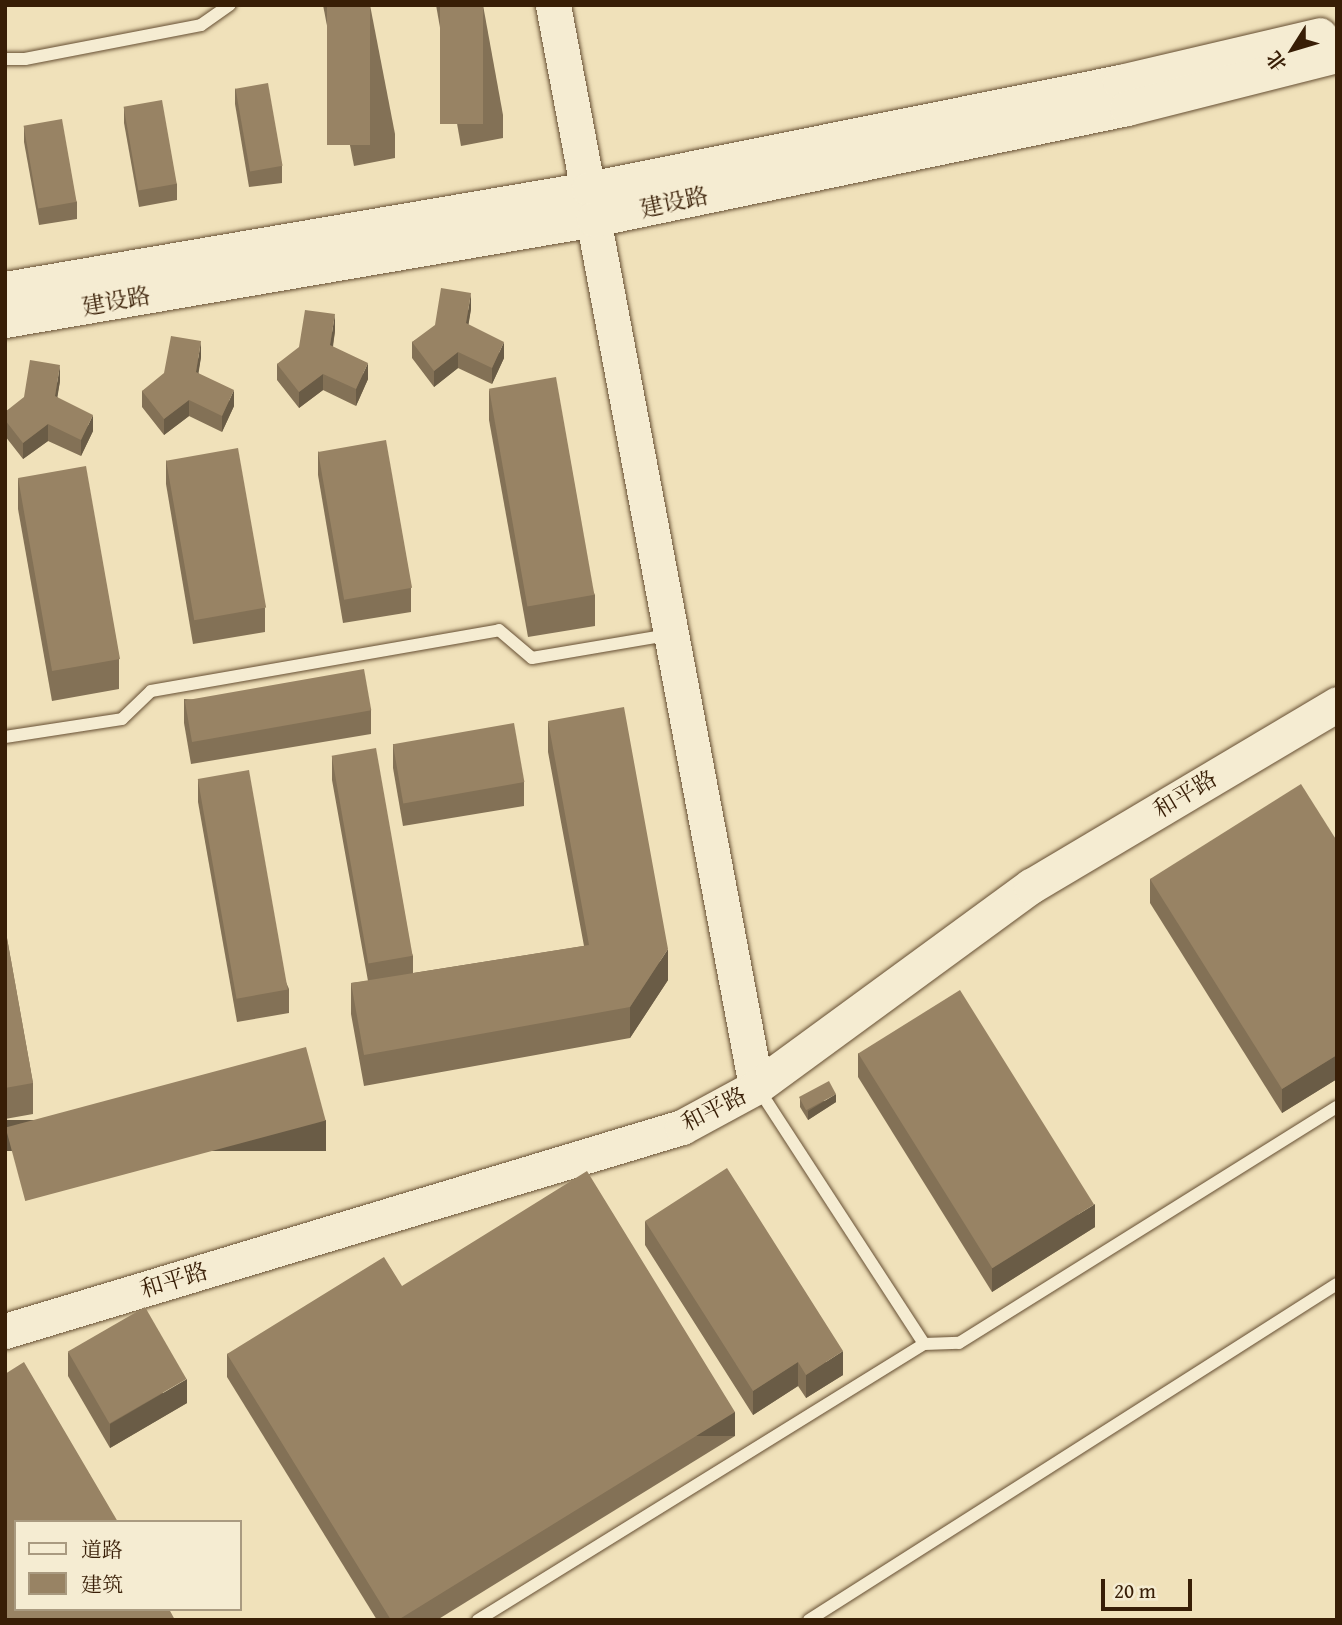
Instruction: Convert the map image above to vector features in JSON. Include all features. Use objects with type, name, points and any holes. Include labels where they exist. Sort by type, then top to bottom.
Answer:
[{"type":"main road","points":[[553,5],[671,634],[762,1094]]},
{"type":"main road","name":"建设路","points":[[5,289],[591,204],[1337,31]]},
{"type":"main road","name":"建设路","points":[[5,320],[591,204],[1127,108],[1337,55]]},
{"type":"main road","name":"和平路","points":[[5,1331],[682,1126],[762,1094],[1031,887],[1337,704]]},
{"type":"lane","points":[[5,59],[25,60],[201,25],[230,5]]},
{"type":"lane","points":[[5,737],[122,719],[152,691],[499,630],[532,658],[671,634]]},
{"type":"lane","points":[[762,1094],[924,1344]]},
{"type":"lane","points":[[478,1620],[924,1344],[958,1343],[1337,1107]]},
{"type":"lane","points":[[809,1620],[1337,1284]]},
{"type":"building","points":[[327,5],[370,5],[370,145],[327,145]]},
{"type":"building","points":[[440,5],[483,5],[483,124],[440,124]]},
{"type":"building","points":[[268,83],[283,166],[250,171],[236,89]]},
{"type":"building","points":[[162,100],[177,184],[138,190],[124,107]]},
{"type":"building","points":[[62,119],[77,202],[38,208],[24,126]]},
{"type":"building","points":[[441,288],[471,293],[466,323],[504,342],[492,368],[458,352],[434,371],[412,342],[435,325]]},
{"type":"building","points":[[305,310],[335,314],[330,345],[368,363],[356,389],[323,374],[299,392],[277,364],[299,347]]},
{"type":"building","points":[[171,336],[201,341],[196,372],[234,390],[222,416],[189,400],[164,419],[142,391],[164,373]]},
{"type":"building","points":[[30,360],[60,365],[55,396],[93,415],[81,440],[48,424],[23,443],[5,420],[5,412],[24,397]]},
{"type":"building","points":[[556,377],[594,595],[527,606],[489,389]]},
{"type":"building","points":[[386,440],[412,588],[344,600],[318,452]]},
{"type":"building","points":[[238,448],[266,608],[194,620],[166,461]]},
{"type":"building","points":[[86,466],[120,659],[52,671],[18,478]]},
{"type":"building","points":[[364,669],[371,710],[192,742],[185,701]]},
{"type":"building","points":[[624,707],[668,949],[630,1007],[364,1055],[351,983],[589,945],[548,721]]},
{"type":"building","points":[[514,723],[524,782],[403,803],[393,744]]},
{"type":"building","points":[[376,748],[413,956],[368,964],[332,756]]},
{"type":"building","points":[[249,770],[288,990],[237,999],[198,779]]},
{"type":"building","points":[[1301,784],[1337,841],[1337,1055],[1282,1089],[1150,879]]},
{"type":"building","points":[[5,927],[33,1083],[5,1088]]},
{"type":"building","points":[[960,990],[1094,1205],[992,1268],[858,1054]]},
{"type":"building","points":[[306,1047],[326,1120],[25,1201],[6,1127]]},
{"type":"building","points":[[829,1081],[836,1094],[806,1110],[799,1097]]},
{"type":"building","points":[[727,1168],[843,1351],[806,1375],[798,1362],[753,1391],[645,1221]]},
{"type":"building","points":[[587,1171],[735,1412],[398,1620],[391,1620],[227,1354],[384,1257],[402,1286]]},
{"type":"building","points":[[145,1307],[186,1379],[109,1423],[68,1352]]},
{"type":"building","points":[[24,1362],[117,1520],[14,1520],[14,1611],[170,1611],[175,1620],[5,1620],[5,1374]]}]
